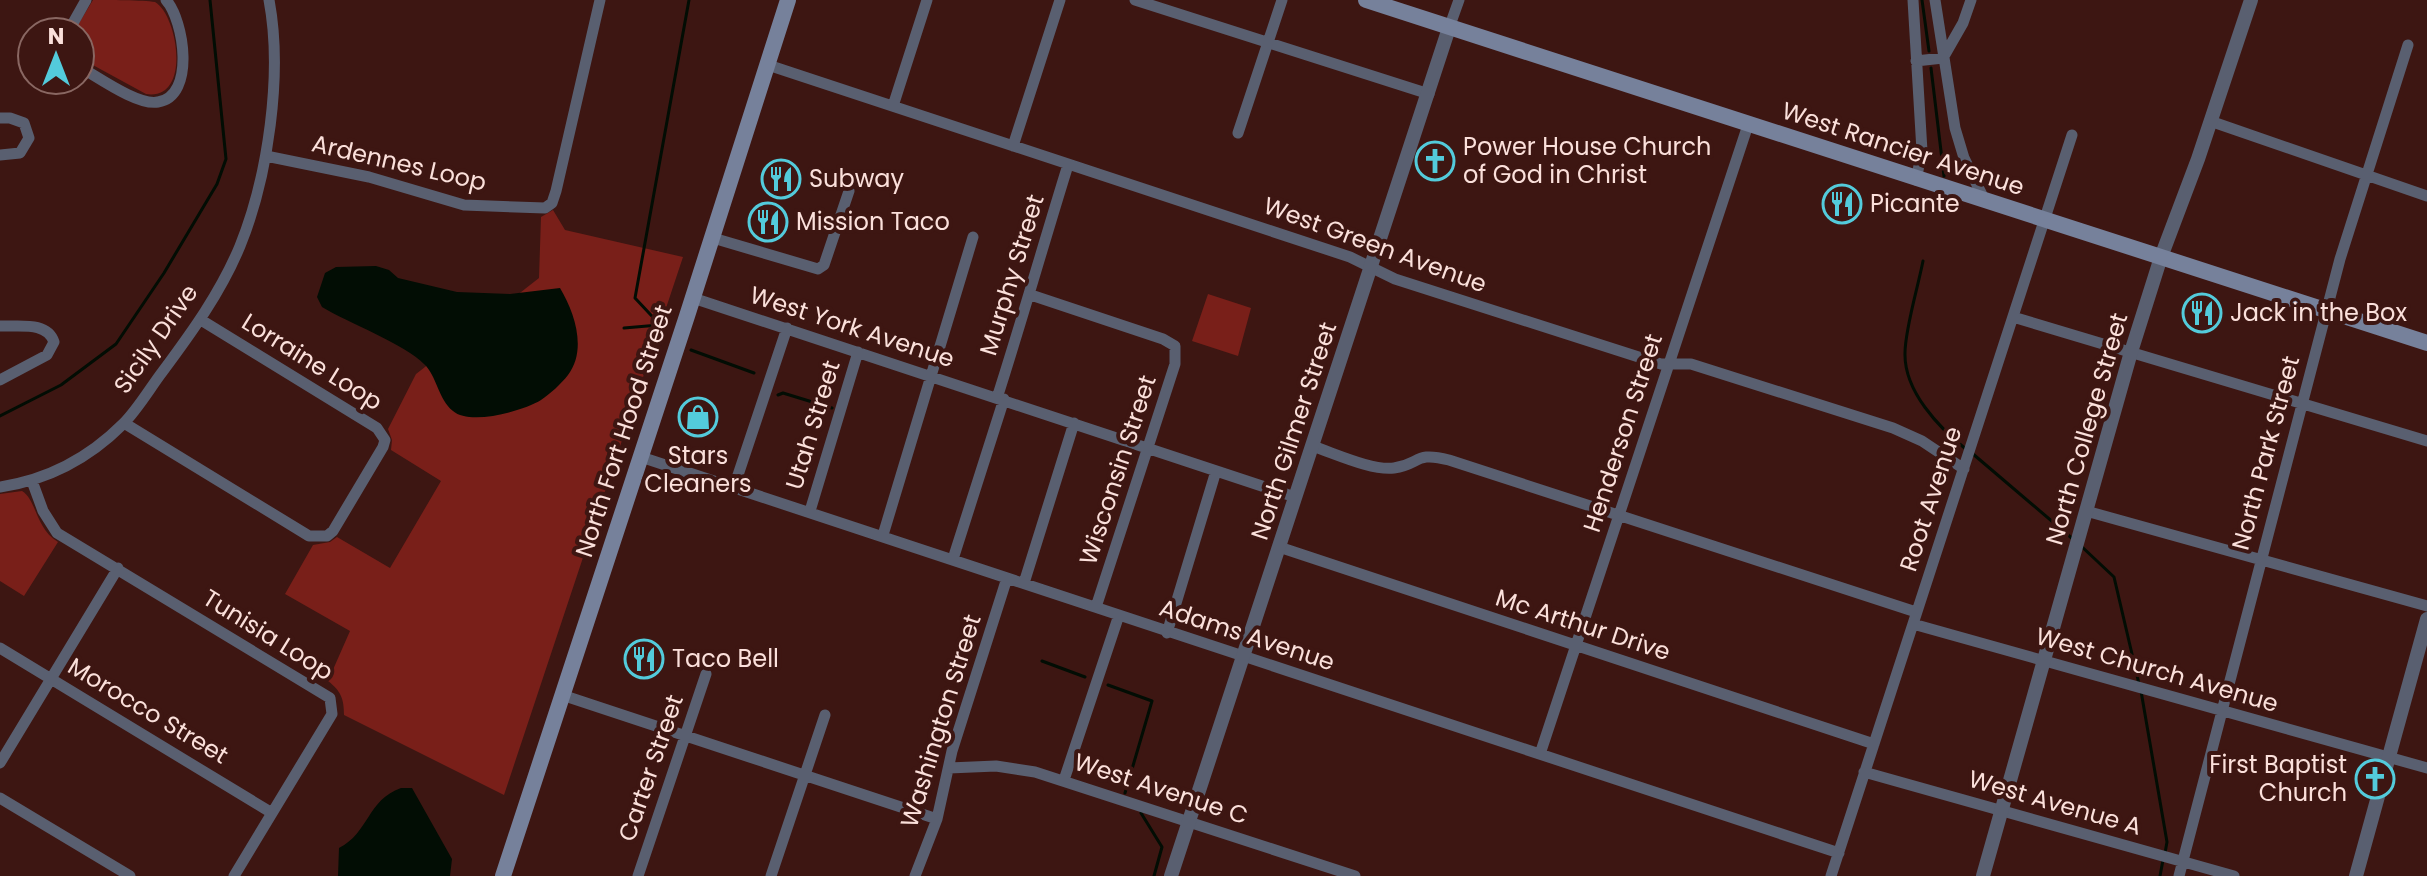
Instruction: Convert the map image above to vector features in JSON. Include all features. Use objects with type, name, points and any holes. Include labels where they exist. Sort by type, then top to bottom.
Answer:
[{"type":"main road","name":"North Fort Hood Street","points":[[503,876],[788,0]]},
{"type":"main road","name":"West Rancier Avenue","points":[[1366,0],[2427,343]]},
{"type":"street","points":[[96,76],[142,100],[156,103],[169,99],[178,90],[183,72],[176,15],[166,0]]},
{"type":"street","name":"Sicily Drive","points":[[0,487],[32,481],[81,458],[124,423],[201,320],[240,246],[266,156],[274,80],[269,0]]},
{"type":"street","name":"Ardennes Loop","points":[[266,156],[369,177],[464,205],[545,208],[552,203],[556,191],[600,0]]},
{"type":"street","points":[[893,106],[927,0]]},
{"type":"street","points":[[1013,146],[1060,0]]},
{"type":"street","points":[[1135,0],[1429,94]]},
{"type":"street","points":[[1238,133],[1282,0]]},
{"type":"street","name":"North Gilmer Street","points":[[1171,876],[1459,0]]},
{"type":"street","points":[[1913,0],[1922,151],[1916,180]]},
{"type":"street","points":[[1935,0],[1955,128],[1964,158],[1985,202]]},
{"type":"street","points":[[1943,58],[1963,23],[1971,0]]},
{"type":"street","name":"North College Street","points":[[1983,876],[2131,352],[2251,0]]},
{"type":"street","name":"North Park Street","points":[[2179,876],[2179,861],[2223,711],[2326,310],[2408,45]]},
{"type":"street","points":[[1916,61],[1943,58]]},
{"type":"street","name":"West Green Avenue","points":[[768,65],[1335,252],[1395,279],[1648,360],[1691,364],[1713,370],[1893,428],[1965,465]]},
{"type":"street","points":[[0,118],[24,123],[29,138],[20,153],[0,155]]},
{"type":"street","points":[[2210,121],[2427,196]]},
{"type":"street","name":"Henderson Street","points":[[1540,754],[1748,125]]},
{"type":"street","name":"Root Avenue","points":[[1831,876],[2072,135]]},
{"type":"street","name":"Murphy Street","points":[[953,559],[1068,165]]},
{"type":"street","points":[[713,238],[818,269],[824,265],[849,191]]},
{"type":"street","points":[[883,535],[973,237]]},
{"type":"street","name":"Wisconsin Street","points":[[1031,295],[1163,339],[1175,346],[1175,364],[1096,607]]},
{"type":"street","name":"West York Avenue","points":[[693,298],[1295,497]]},
{"type":"street","points":[[2013,317],[2427,441]]},
{"type":"street","name":"Lorraine Loop","points":[[124,423],[309,536],[327,536],[333,531],[383,447],[383,435],[377,428],[201,320]]},
{"type":"street","points":[[0,326],[44,328],[51,333],[54,342],[47,355],[0,380]]},
{"type":"street","points":[[734,487],[787,328]]},
{"type":"street","name":"Utah Street","points":[[810,511],[858,352]]},
{"type":"street","points":[[1024,583],[1074,423]]},
{"type":"street","name":"West Church Avenue","points":[[1312,446],[1383,468],[1400,466],[1426,455],[1434,456],[2043,661],[2427,768]]},
{"type":"street","name":"Adams Avenue","points":[[641,457],[1839,853]]},
{"type":"street","points":[[1167,633],[1216,471]]},
{"type":"street","name":"Tunisia Loop","points":[[32,481],[43,511],[57,533],[330,698],[332,714],[234,876]]},
{"type":"street","points":[[2084,516],[2427,606]]},
{"type":"street","name":"Mc Arthur Drive","points":[[1279,547],[1874,744]]},
{"type":"street","points":[[0,763],[118,568]]},
{"type":"street","name":"Washington Street","points":[[915,876],[937,819],[949,768],[1007,578]]},
{"type":"street","points":[[1064,780],[1119,615]]},
{"type":"street","points":[[2356,876],[2427,619]]},
{"type":"street","name":"Morocco Street","points":[[0,648],[272,813]]},
{"type":"street","name":"Carter Street","points":[[638,876],[706,674]]},
{"type":"street","points":[[562,695],[937,819]]},
{"type":"street","points":[[771,876],[825,715]]},
{"type":"street","name":"West Avenue C","points":[[949,768],[1018,768],[1064,780],[1355,876]]},
{"type":"street","name":"West Avenue A","points":[[1864,772],[2234,876]]},
{"type":"street","points":[[0,798],[130,876]]},
{"type":"shaded area","points":[[93,0],[155,2],[170,23],[174,39],[175,71],[170,84],[161,93],[146,94],[96,67],[96,16],[83,16]]},
{"type":"shaded area","points":[[553,210],[565,230],[683,257],[504,795],[344,715],[341,696],[328,681],[350,631],[285,594],[313,545],[330,542],[337,537],[390,568],[441,481],[391,450],[392,440],[388,429],[416,374],[539,278],[541,217]]},
{"type":"shaded area","points":[[376,266],[389,270],[398,278],[457,292],[510,294],[560,288],[577,332],[574,365],[559,385],[533,404],[484,417],[471,417],[453,411],[428,369],[415,356],[322,307],[317,297],[325,273],[336,267]]},
{"type":"shaded area","points":[[1208,294],[1251,308],[1238,356],[1192,341]]},
{"type":"shaded area","points":[[22,491],[31,501],[40,522],[58,542],[24,596],[0,581],[0,494]]},
{"type":"shaded area","points":[[401,788],[412,788],[452,859],[450,876],[338,876],[339,848],[357,834],[381,800]]},
{"type":"waterway","points":[[0,416],[61,385],[116,344],[164,273],[217,184],[226,159],[210,0]]},
{"type":"waterway","points":[[664,329],[635,298],[689,0]]},
{"type":"waterway","points":[[1922,0],[1929,51]]},
{"type":"waterway","points":[[1931,68],[1944,176]]},
{"type":"waterway","points":[[1923,261],[1907,332],[1906,367],[1925,408],[1967,450]]},
{"type":"waterway","points":[[624,328],[659,325]]},
{"type":"waterway","points":[[691,350],[754,373]]},
{"type":"waterway","points":[[778,395],[783,393],[832,408]]},
{"type":"waterway","points":[[1973,454],[2074,540]]},
{"type":"waterway","points":[[2080,545],[2114,577],[2139,684]]},
{"type":"waterway","points":[[1042,661],[1085,677]]},
{"type":"waterway","points":[[1108,685],[1152,701],[1125,793]]},
{"type":"waterway","points":[[2141,691],[2167,842],[2165,853]]},
{"type":"waterway","points":[[1141,813],[1162,847],[1154,876]]},
{"type":"waterway","points":[[2160,876],[2163,860]]},
{"type":"place","name":"Power House Church of God in Christ","points":[[1435,161]]},
{"type":"place","name":"Subway","points":[[781,179]]},
{"type":"place","name":"Picante","points":[[1842,204]]},
{"type":"place","name":"Mission Taco","points":[[768,222]]},
{"type":"place","name":"Jack in the Box","points":[[2202,313]]},
{"type":"place","name":"Stars Cleaners","points":[[698,417]]},
{"type":"place","name":"Taco Bell","points":[[644,659]]},
{"type":"place","name":"First Baptist Church","points":[[2375,779]]}]
